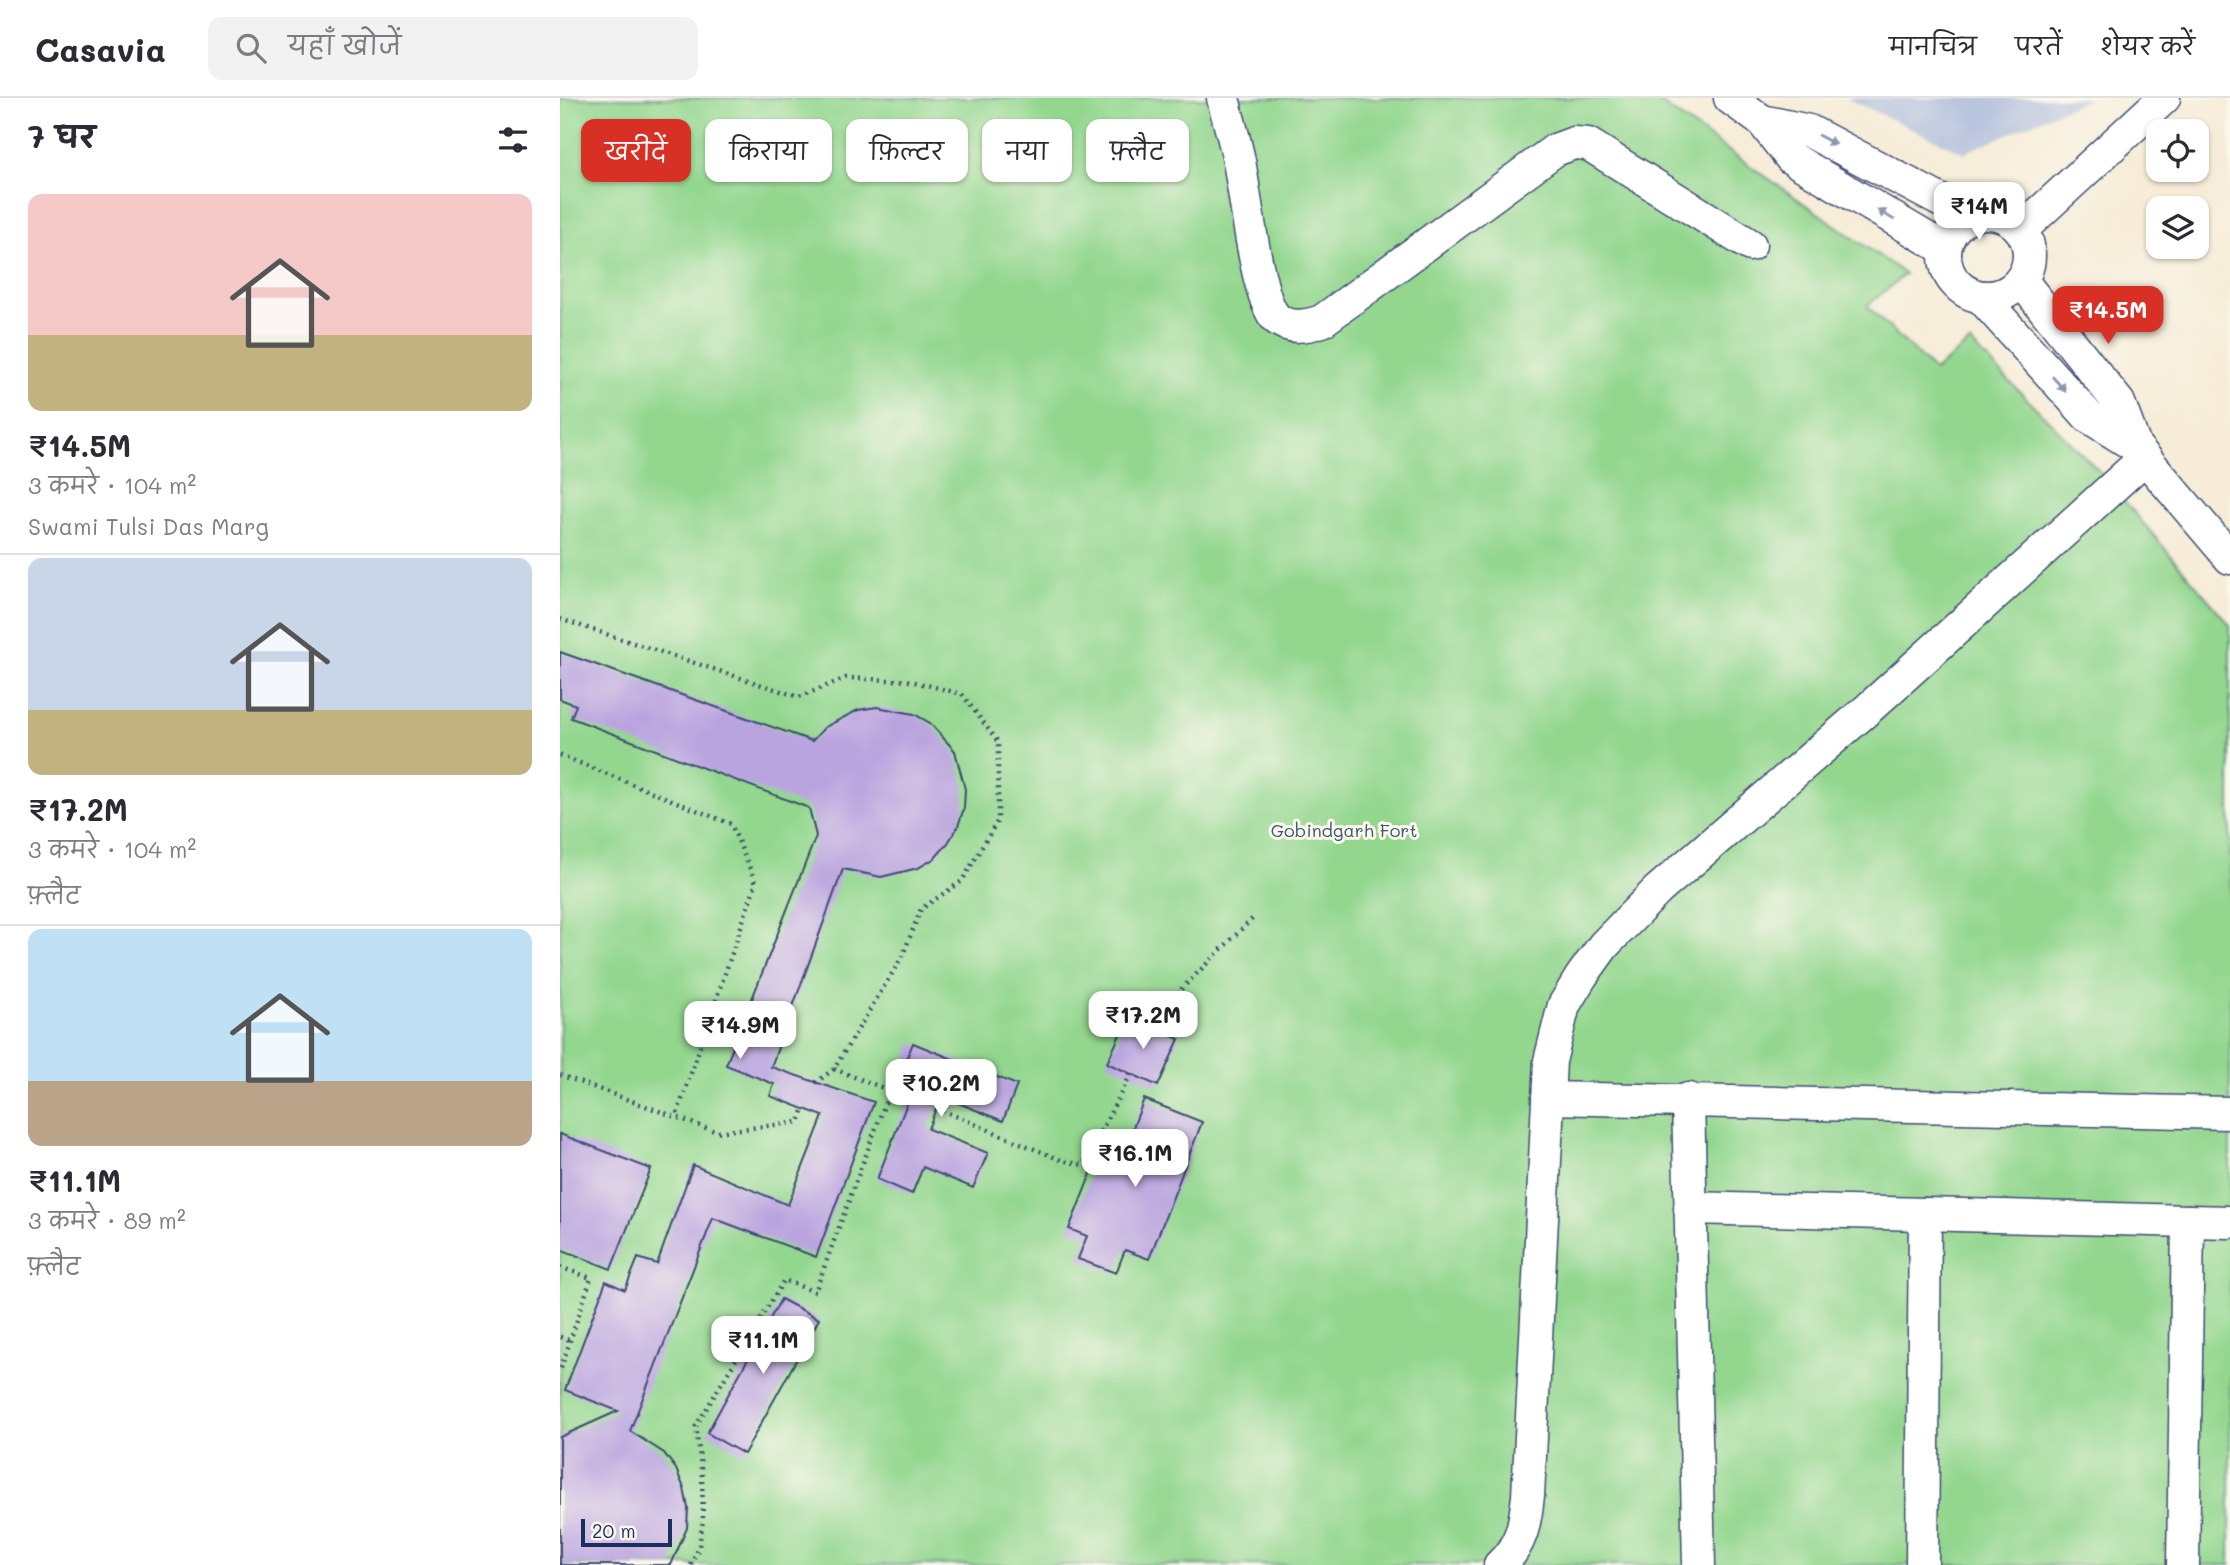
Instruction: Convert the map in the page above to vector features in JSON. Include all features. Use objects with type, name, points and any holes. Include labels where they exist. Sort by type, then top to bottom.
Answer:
[{"type":"street","points":[[1223,98],[1239,158],[1264,293],[1275,317],[1286,323],[1303,327],[1322,321],[1555,150],[1574,143],[1588,144],[1750,245]]},
{"type":"street","points":[[1730,98],[1762,121],[1791,158],[1945,249]]},
{"type":"street","points":[[2021,230],[2164,98]]},
{"type":"street","points":[[1762,121],[1809,131],[1970,216],[1999,215],[2021,230],[2028,243],[2030,257],[2021,280],[2009,292],[1980,297]]},
{"type":"street","points":[[1970,216],[1950,235],[1945,249],[1946,267],[1956,285],[1980,297],[2089,417],[2140,452],[2230,558]]},
{"type":"street","points":[[2021,280],[2119,403],[2140,452]]},
{"type":"street","points":[[1513,1557],[1524,1528],[1528,1496],[1550,1061],[1564,1005],[1604,945],[1658,890],[1868,709],[2140,452]]},
{"type":"street","points":[[1548,1098],[2230,1113]]},
{"type":"street","points":[[1688,1100],[1699,1565]]},
{"type":"street","points":[[1690,1208],[2230,1222]]},
{"type":"street","points":[[1922,1565],[1926,1214]]},
{"type":"street","points":[[2183,1565],[2188,1221]]},
{"type":"path","points":[[560,619],[799,696],[846,678],[911,681],[962,694],[998,742],[998,820],[962,881],[921,909],[902,957],[834,1069],[814,1084]]},
{"type":"path","points":[[560,755],[731,824],[756,883],[676,1116]]},
{"type":"path","points":[[1151,1027],[1157,1013],[1254,917]]},
{"type":"path","points":[[834,1069],[909,1098]]},
{"type":"path","points":[[936,1108],[1061,1160],[1083,1165],[1130,1074]]},
{"type":"path","points":[[560,1075],[717,1132],[799,1122],[804,1108]]},
{"type":"path","points":[[691,1565],[699,1547],[703,1520],[702,1476],[696,1426],[784,1280],[816,1292],[890,1090]]},
{"type":"path","points":[[560,1267],[591,1278],[560,1371]]},
{"type":"path","points":[[560,1337],[570,1340]]},
{"type":"shaded area","points":[[1846,98],[2090,98],[1964,153]]},
{"type":"green space","name":"Gobindgarh Fort","points":[[560,98],[1653,98],[1905,274],[1867,306],[1934,371],[1970,342],[2098,470],[2230,625],[2230,1565],[560,1565]]},
{"type":"building","points":[[560,652],[812,741],[825,727],[858,710],[877,707],[914,714],[930,723],[955,751],[965,789],[964,808],[958,826],[935,858],[918,868],[881,877],[843,869],[771,1067],[874,1102],[816,1257],[713,1218],[630,1431],[664,1453],[676,1469],[684,1488],[688,1508],[687,1528],[671,1565],[560,1565],[560,1437],[618,1411],[565,1390],[606,1281],[625,1290],[638,1258],[657,1264],[693,1165],[788,1205],[823,1116],[770,1096],[774,1084],[726,1065],[816,836],[809,808],[571,718],[576,705],[560,699]]},
{"type":"building","points":[[1128,1017],[1179,1039],[1158,1086],[1107,1063]]},
{"type":"building","points":[[913,1043],[1017,1085],[1003,1121],[941,1096],[928,1129],[988,1153],[973,1188],[923,1167],[912,1194],[877,1179],[914,1086],[898,1079]]},
{"type":"building","points":[[1144,1099],[1202,1122],[1149,1259],[1125,1250],[1116,1273],[1078,1259],[1087,1236],[1069,1229],[1094,1166],[1115,1174]]},
{"type":"building","points":[[560,1134],[651,1169],[611,1269],[560,1249]]},
{"type":"building","points":[[781,1299],[819,1319],[744,1454],[707,1433]]}]
